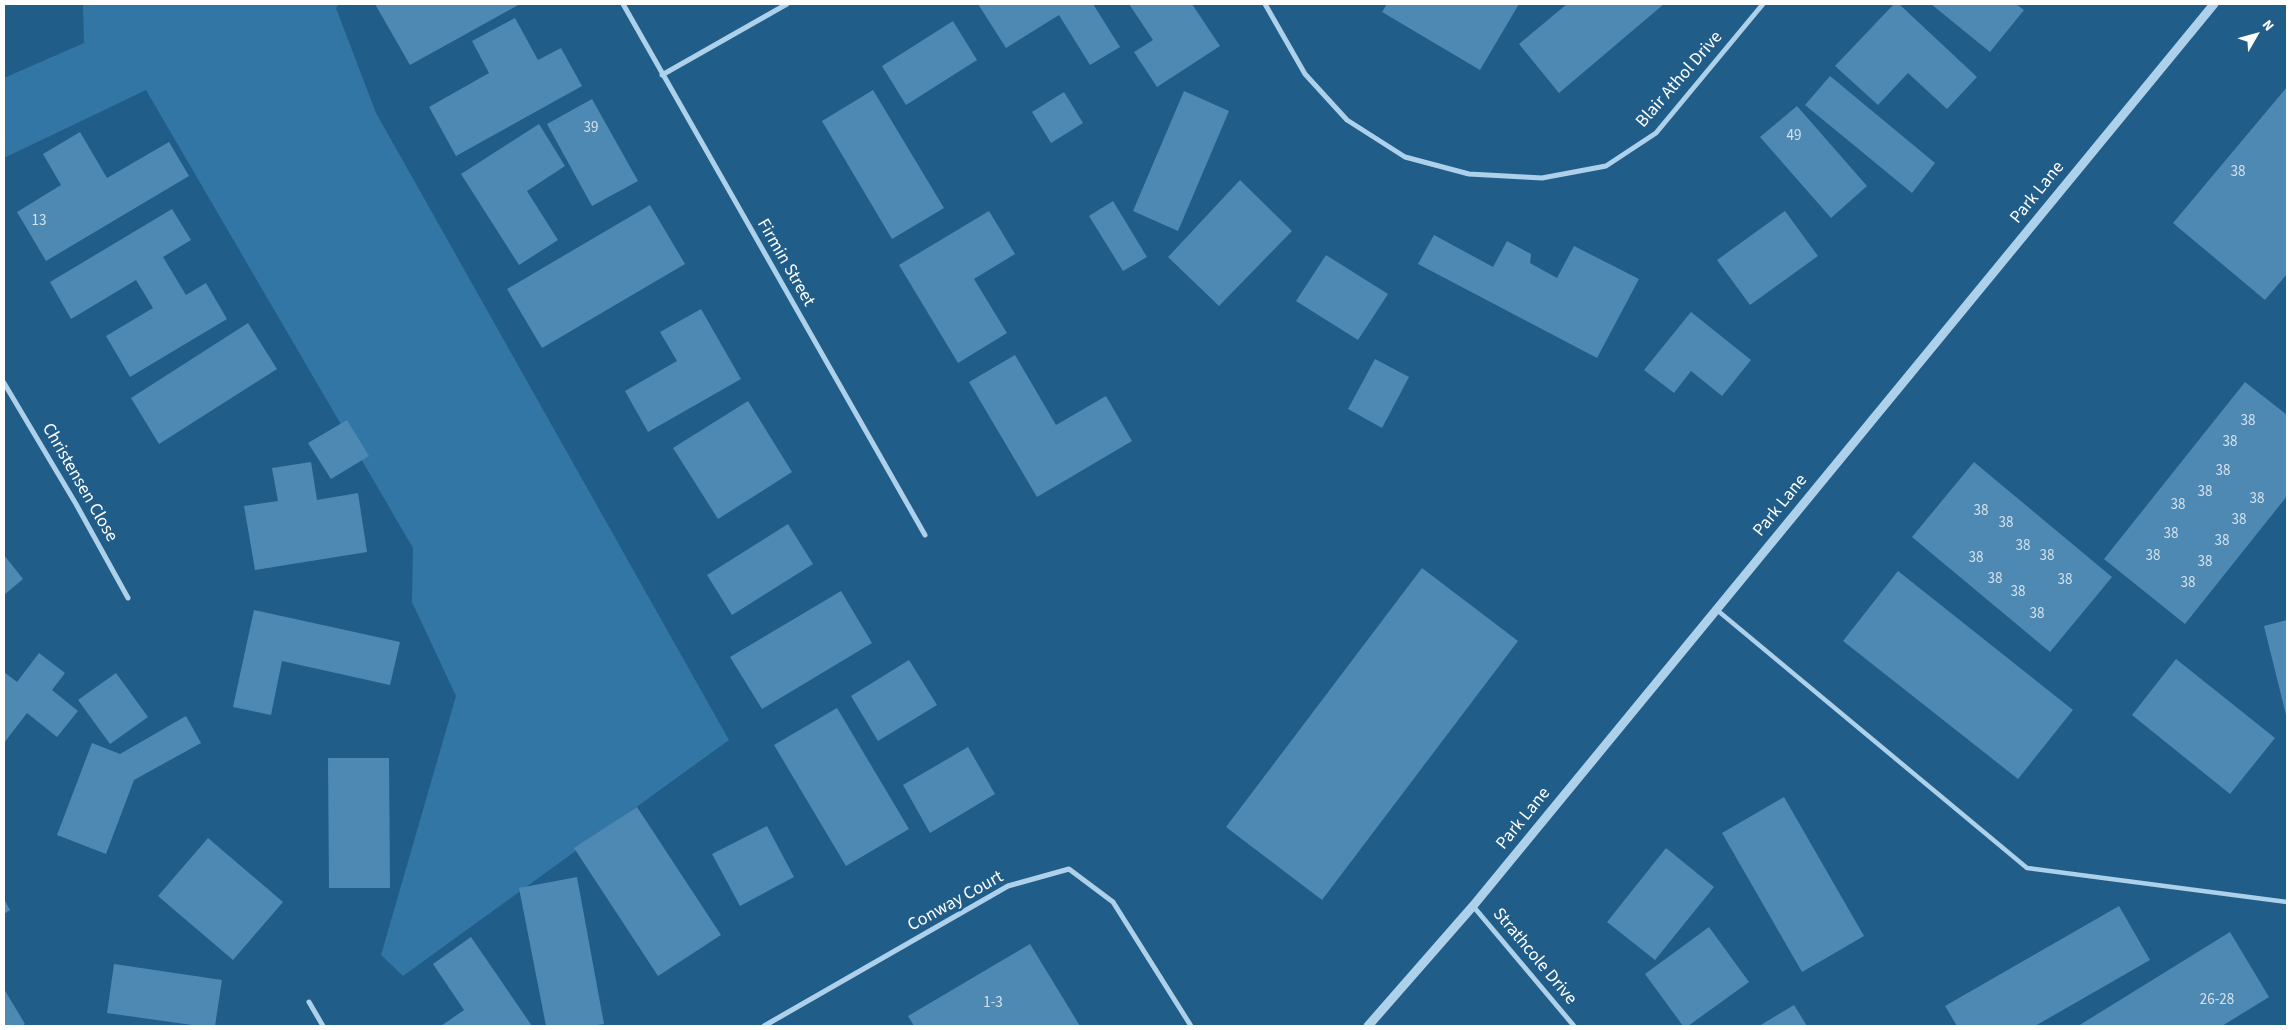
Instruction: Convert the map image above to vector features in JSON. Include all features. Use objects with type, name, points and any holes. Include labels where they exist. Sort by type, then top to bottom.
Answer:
[{"type":"street","name":"Firmin Street","points":[[622,4],[925,535]]},
{"type":"street","points":[[662,74],[787,4]]},
{"type":"street","name":"Blair Athol Drive","points":[[1265,4],[1305,74],[1347,120],[1405,157],[1469,174],[1542,178],[1606,166],[1656,134],[1763,4]]},
{"type":"street","name":"Park Lane","points":[[1368,1026],[1473,906],[2214,4]]},
{"type":"street","name":"Christensen Close","points":[[4,383],[76,504],[128,598]]},
{"type":"street","points":[[1717,610],[2027,868],[2287,902]]},
{"type":"street","name":"Conway Court","points":[[764,1026],[1008,886],[1069,870],[1113,902],[1191,1026]]},
{"type":"street","name":"Strathcole Drive","points":[[1473,906],[1574,1026]]},
{"type":"street","points":[[309,1002],[323,1026]]},
{"type":"shaded area","points":[[83,4],[339,4],[336,8],[376,113],[729,740],[403,976],[381,955],[456,696],[412,602],[413,548],[146,90],[4,158],[4,78],[84,43]]},
{"type":"building","points":[[375,4],[520,4],[410,65]]},
{"type":"building","points":[[978,4],[1093,4],[1120,47],[1090,65],[1059,15],[1006,48]]},
{"type":"building","points":[[1129,4],[1192,4],[1220,46],[1157,87],[1134,52],[1153,40]]},
{"type":"building","points":[[1387,4],[1519,4],[1480,70],[1382,12]]},
{"type":"building","points":[[1567,4],[1664,4],[1559,93],[1519,44]]},
{"type":"building","points":[[1894,4],[1899,4],[1977,77],[1947,109],[1908,73],[1878,105],[1835,66]]},
{"type":"building","points":[[1931,4],[2016,4],[2024,10],[1990,52]]},
{"type":"building","points":[[515,18],[538,60],[561,48],[582,86],[456,156],[429,107],[489,73],[472,41]]},
{"type":"building","points":[[953,21],[977,60],[906,105],[882,66]]},
{"type":"building","points":[[1830,76],[1935,163],[1912,193],[1805,105]]},
{"type":"building","points":[[2287,87],[2287,274],[2265,300],[2173,223]]},
{"type":"building","points":[[873,90],[944,208],[892,239],[822,121]]},
{"type":"building","points":[[1184,91],[1229,111],[1178,231],[1133,211]]},
{"type":"building","points":[[1064,92],[1083,123],[1051,143],[1032,112]]},
{"type":"building","points":[[592,99],[638,181],[592,206],[547,124]]},
{"type":"building","points":[[1797,106],[1867,186],[1831,218],[1760,137]]},
{"type":"building","points":[[539,124],[565,166],[527,191],[558,240],[519,265],[461,174]]},
{"type":"building","points":[[80,132],[107,178],[169,142],[189,176],[46,261],[17,212],[61,185],[43,154]]},
{"type":"building","points":[[1240,180],[1292,231],[1219,306],[1168,257]]},
{"type":"building","points":[[1113,201],[1147,257],[1123,271],[1089,216]]},
{"type":"building","points":[[650,205],[685,264],[542,348],[507,289]]},
{"type":"building","points":[[172,209],[191,240],[163,257],[186,295],[206,283],[227,319],[130,377],[106,336],[153,308],[136,280],[71,319],[50,282]]},
{"type":"building","points":[[989,211],[1015,254],[974,279],[1007,333],[958,363],[899,265]]},
{"type":"building","points":[[1785,211],[1818,256],[1750,305],[1717,260]]},
{"type":"building","points":[[1434,235],[1493,267],[1507,241],[1531,254],[1530,263],[1557,278],[1574,246],[1639,279],[1597,358],[1418,264]]},
{"type":"building","points":[[1326,255],[1388,294],[1358,340],[1296,301]]},
{"type":"building","points":[[701,309],[741,379],[648,432],[625,391],[677,361],[660,332]]},
{"type":"building","points":[[1691,312],[1751,360],[1722,396],[1691,371],[1674,393],[1644,370]]},
{"type":"building","points":[[248,323],[277,369],[159,444],[131,398]]},
{"type":"building","points":[[1015,355],[1056,425],[1106,396],[1132,441],[1037,497],[969,382]]},
{"type":"building","points":[[1375,359],[1409,377],[1382,428],[1348,409]]},
{"type":"building","points":[[2245,382],[2287,415],[2287,496],[2185,624],[2104,559]]},
{"type":"building","points":[[748,401],[792,472],[718,519],[673,448]]},
{"type":"building","points":[[347,420],[369,456],[331,479],[308,443]]},
{"type":"building","points":[[311,462],[317,500],[358,493],[367,552],[255,570],[244,506],[278,501],[272,468]]},
{"type":"building","points":[[1974,462],[2112,577],[2050,652],[1912,537]]},
{"type":"building","points":[[788,524],[813,564],[732,615],[707,575]]},
{"type":"building","points":[[4,555],[23,579],[4,595]]},
{"type":"building","points":[[1422,568],[1518,641],[1322,900],[1226,827]]},
{"type":"building","points":[[1898,571],[2073,710],[2018,779],[1843,641]]},
{"type":"building","points":[[841,591],[872,643],[762,709],[730,657]]},
{"type":"building","points":[[254,610],[400,642],[390,685],[282,661],[271,715],[233,707]]},
{"type":"building","points":[[2287,620],[2287,719],[2264,626]]},
{"type":"building","points":[[39,653],[65,673],[52,690],[78,711],[57,737],[27,713],[4,743],[4,672],[17,682]]},
{"type":"building","points":[[2176,659],[2275,738],[2230,794],[2132,715]]},
{"type":"building","points":[[909,660],[937,705],[878,741],[851,696]]},
{"type":"building","points":[[116,673],[148,717],[110,744],[78,700]]},
{"type":"building","points":[[837,708],[909,829],[846,866],[774,745]]},
{"type":"building","points":[[186,716],[201,743],[134,780],[106,854],[57,835],[92,743],[120,754]]},
{"type":"building","points":[[968,747],[995,794],[930,833],[903,785]]},
{"type":"building","points":[[328,758],[389,758],[390,888],[329,888]]},
{"type":"building","points":[[1784,797],[1864,936],[1802,972],[1722,833]]},
{"type":"building","points":[[637,807],[721,935],[658,976],[574,848]]},
{"type":"building","points":[[767,826],[794,877],[740,906],[712,854]]},
{"type":"building","points":[[208,838],[283,902],[233,960],[158,896]]},
{"type":"building","points":[[1666,848],[1714,887],[1655,960],[1607,922]]},
{"type":"building","points":[[577,877],[604,1024],[590,1026],[546,1026],[519,888]]},
{"type":"building","points":[[4,899],[10,910],[4,914]]},
{"type":"building","points":[[2119,906],[2150,960],[2035,1026],[1957,1026],[1945,1006]]},
{"type":"building","points":[[1709,927],[1749,982],[1688,1026],[1683,1026],[1645,974]]},
{"type":"building","points":[[2230,932],[2269,997],[2222,1026],[2078,1026]]},
{"type":"building","points":[[471,937],[532,1026],[441,1026],[464,1010],[433,964]]},
{"type":"building","points":[[1030,944],[1080,1026],[914,1026],[908,1016]]},
{"type":"building","points":[[114,964],[222,980],[215,1026],[199,1026],[107,1013]]},
{"type":"building","points":[[4,989],[25,1024],[22,1026],[4,1026]]},
{"type":"building","points":[[1794,1005],[1807,1026],[1759,1026]]}]
